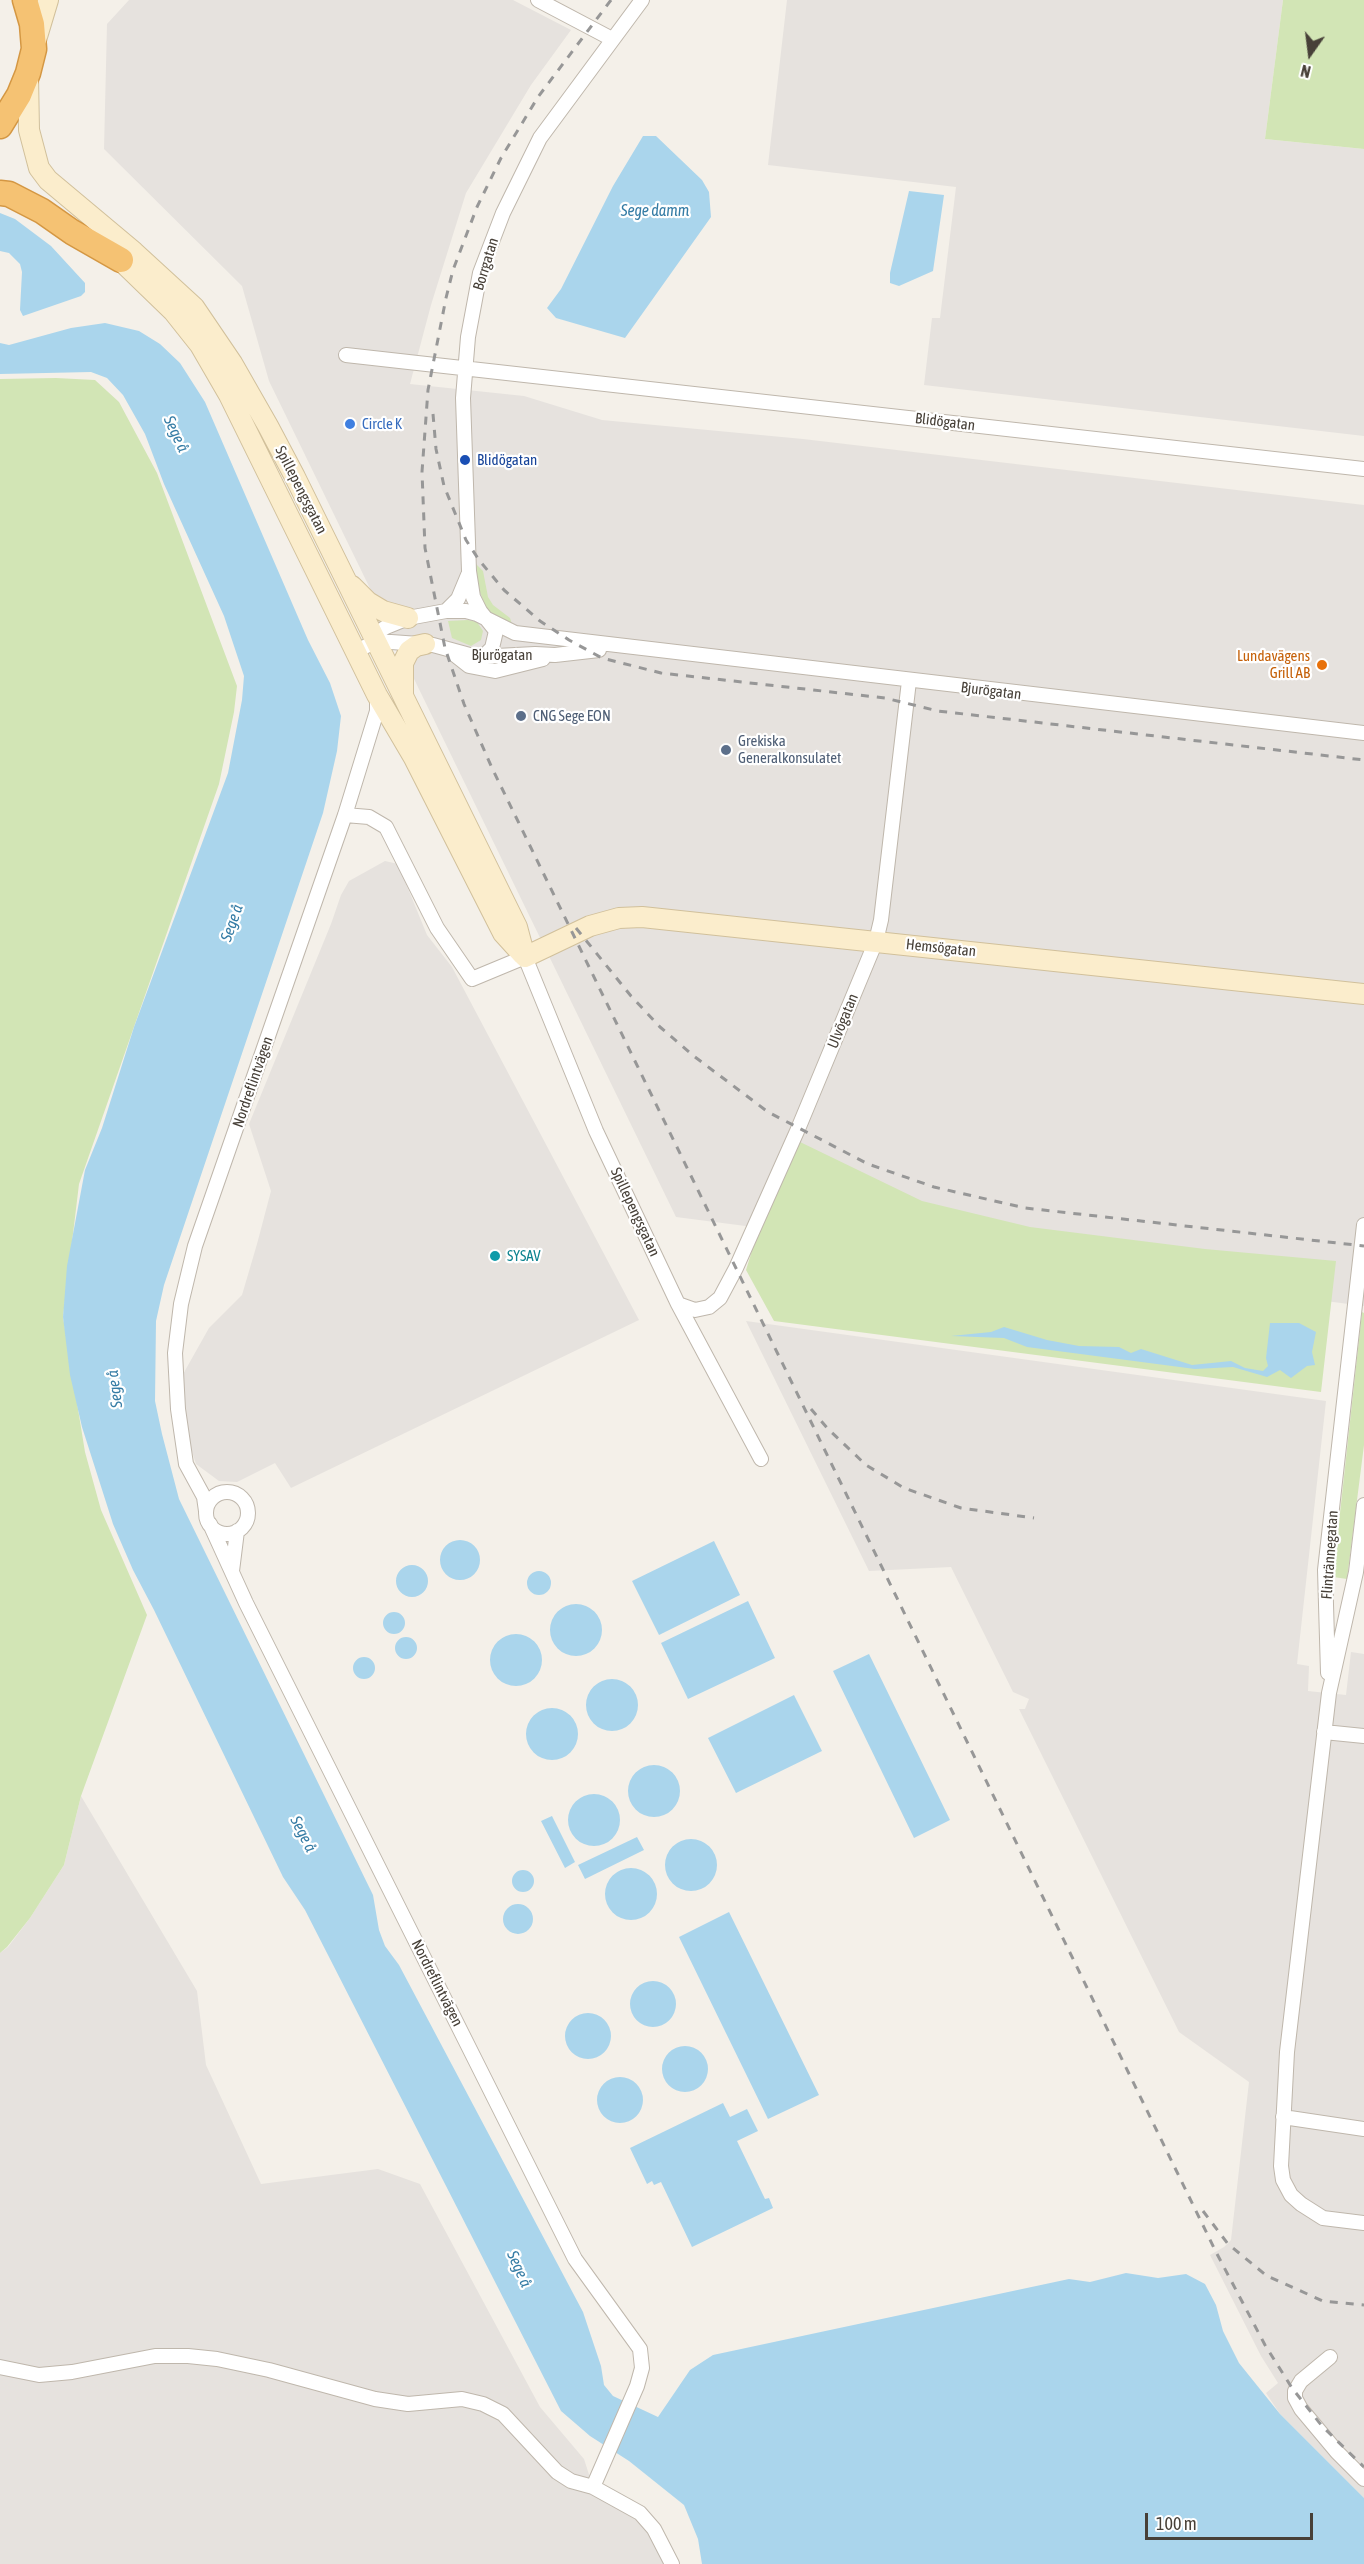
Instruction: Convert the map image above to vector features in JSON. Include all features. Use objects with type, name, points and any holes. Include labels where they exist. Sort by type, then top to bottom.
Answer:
[{"type":"highway","points":[[0,126],[19,95],[34,49],[32,24],[25,0]]},
{"type":"highway","points":[[0,193],[42,211],[72,232],[121,260]]},
{"type":"street","points":[[34,49],[48,0]]},
{"type":"street","points":[[538,0],[612,39]]},
{"type":"street","name":"Borrgatan","points":[[483,657],[492,648],[495,631],[473,597],[469,571],[463,398],[465,368],[480,273],[503,213],[540,138],[642,0]]},
{"type":"street","name":"Spillepengsgatan","points":[[28,73],[29,130],[39,168],[48,180],[134,252],[194,307],[224,351],[296,477],[343,577],[517,927],[525,957],[596,1131],[678,1304],[761,1459]]},
{"type":"street","name":"Spillepengsgatan","points":[[0,180],[37,195],[75,221],[121,260],[173,311],[206,355],[265,464],[377,694],[414,758],[503,933],[525,957]]},
{"type":"street","name":"Blidögatan","points":[[346,355],[1364,469]]},
{"type":"street","name":"Borrgatan","points":[[447,611],[464,590],[469,571]]},
{"type":"street","points":[[343,577],[368,602],[383,611],[408,618]]},
{"type":"street","name":"Bjurögatan","points":[[375,642],[380,631],[408,618],[447,611],[466,611],[515,633],[1364,733]]},
{"type":"street","name":"Bjurögatan","points":[[356,651],[375,642],[425,644],[449,649],[466,656],[483,657],[555,655],[619,647]]},
{"type":"street","points":[[403,697],[403,663],[410,651],[416,646],[425,644]]},
{"type":"street","name":"Bjurögatan","points":[[449,649],[469,666],[495,671],[516,668],[555,655]]},
{"type":"street","name":"Ulvögatan","points":[[678,1304],[695,1310],[709,1307],[720,1298],[736,1268],[798,1130],[876,941],[881,920],[909,681]]},
{"type":"street","name":"Nordreflintvägen","points":[[377,694],[377,711],[345,815],[195,1245],[181,1304],[175,1353],[178,1409],[186,1464],[204,1497],[208,1517],[232,1573],[574,2259],[640,2349],[642,2368],[637,2386],[593,2487]]},
{"type":"street","points":[[345,815],[369,817],[386,827],[437,928],[472,979],[525,957]]},
{"type":"street","name":"Hemsögatan","points":[[525,957],[578,931],[623,917],[673,919],[1364,994]]},
{"type":"street","name":"Flintrännegatan","points":[[1329,1693],[1326,1570],[1364,1225]]},
{"type":"street","points":[[193,1476],[224,1492],[238,1494],[247,1505],[247,1520],[237,1531],[232,1573]]},
{"type":"street","points":[[224,1492],[212,1498],[208,1517],[221,1533],[237,1531]]},
{"type":"street","name":"Flintrännegatan","points":[[1329,1693],[1356,1572],[1364,1505]]},
{"type":"street","points":[[1329,1693],[1287,2052],[1281,2166],[1283,2181],[1291,2195],[1323,2218],[1364,2223]]},
{"type":"street","points":[[1324,1732],[1364,1736]]},
{"type":"street","points":[[1283,2117],[1364,2129]]},
{"type":"street","points":[[0,2367],[39,2375],[72,2372],[155,2356],[188,2356],[217,2359],[269,2370],[375,2399],[408,2404],[462,2399],[483,2404],[503,2414],[557,2472],[571,2481],[593,2487],[639,2513],[654,2529],[672,2564]]},
{"type":"street","points":[[1330,2358],[1301,2381],[1294,2398],[1300,2409],[1337,2452],[1364,2479]]},
{"type":"shaded area","points":[[129,0],[513,0],[571,30],[531,85],[466,193],[431,305],[410,384],[524,396],[602,420],[803,439],[1364,505],[1364,1306],[676,1217],[269,381],[242,286],[104,149],[107,24]]},
{"type":"shaded area","points":[[787,0],[1283,0],[1265,139],[1364,149],[1364,436],[924,385],[932,318],[940,318],[956,187],[768,165]]},
{"type":"shaded area","points":[[385,861],[398,864],[427,935],[452,967],[639,1320],[291,1488],[275,1463],[237,1482],[219,1481],[196,1464],[183,1424],[178,1383],[209,1328],[242,1295],[257,1244],[271,1191],[249,1124],[341,895],[349,881]]},
{"type":"shaded area","points":[[746,1321],[1326,1401],[1297,1664],[1309,1666],[1308,1691],[1346,1695],[1351,1652],[1364,1654],[1364,2498],[1280,2414],[1266,2393],[1278,2383],[1261,2356],[1210,2255],[1231,2240],[1249,2082],[1179,2032],[1019,1709],[1025,1709],[1029,1699],[1013,1692],[951,1567],[869,1571]]},
{"type":"shaded area","points":[[81,1796],[197,1991],[206,2065],[261,2184],[378,2169],[420,2184],[540,2407],[584,2459],[593,2487],[640,2513],[672,2564],[0,2564],[0,1953],[8,1947],[30,1918],[64,1865]]},
{"type":"green space","points":[[1283,0],[1364,0],[1364,149],[1265,139]]},
{"type":"green space","points":[[0,379],[95,380],[119,402],[157,473],[237,686],[219,784],[79,1184],[63,1317],[85,1452],[101,1510],[147,1615],[81,1796],[64,1865],[30,1918],[0,1953]]},
{"type":"green space","points":[[476,564],[483,571],[488,597],[493,605],[510,618],[512,624],[492,615],[487,610],[478,587]]},
{"type":"green space","points":[[448,621],[477,622],[483,631],[481,640],[471,646],[452,638]]},
{"type":"green space","points":[[798,1141],[922,1201],[1030,1227],[1205,1249],[1336,1261],[1321,1392],[774,1321],[746,1270],[758,1231]]},
{"type":"green space","points":[[1362,1312],[1364,1313],[1364,1445],[1347,1579],[1333,1577]]},
{"type":"water","name":"Sege damm","points":[[643,136],[656,136],[702,180],[709,192],[711,217],[625,338],[556,318],[547,308],[561,289],[613,186]]},
{"type":"water","points":[[909,191],[944,195],[933,271],[899,286],[890,283],[890,273]]},
{"type":"water","points":[[0,213],[15,219],[51,246],[85,283],[85,292],[81,296],[23,316],[20,310],[22,272],[20,264],[9,253],[0,251]]},
{"type":"water","name":"Sege å","points":[[105,323],[139,331],[160,344],[180,363],[205,402],[308,640],[330,683],[341,716],[337,751],[323,813],[164,1285],[156,1321],[155,1401],[162,1434],[179,1499],[373,1895],[379,1930],[385,1946],[399,1965],[583,2312],[601,2366],[604,2385],[613,2396],[658,2417],[690,2370],[713,2355],[1069,2279],[1090,2282],[1126,2273],[1158,2278],[1186,2274],[1205,2284],[1216,2305],[1223,2331],[1239,2363],[1280,2414],[1364,2498],[1364,2564],[702,2564],[698,2539],[684,2505],[629,2461],[590,2436],[561,2411],[305,1910],[283,1877],[133,1570],[113,1524],[82,1427],[70,1375],[63,1317],[67,1266],[85,1170],[102,1128],[134,1027],[228,773],[242,700],[244,676],[224,616],[164,484],[145,434],[123,395],[107,378],[91,372],[0,374],[0,343],[9,345],[71,328]]},
{"type":"water","points":[[1270,1323],[1299,1323],[1316,1332],[1312,1352],[1315,1365],[1307,1366],[1291,1378],[1280,1370],[1267,1377],[1233,1367],[1195,1369],[1027,1347],[1004,1338],[951,1336],[991,1332],[1004,1327],[1047,1340],[1079,1346],[1119,1347],[1131,1353],[1141,1349],[1192,1365],[1231,1361],[1245,1368],[1263,1371],[1268,1366],[1266,1358]]},
{"type":"water","points":[[460,1540],[474,1546],[480,1560],[474,1574],[460,1580],[446,1574],[440,1560],[446,1546]]},
{"type":"water","points":[[714,1541],[740,1595],[659,1635],[632,1581]]},
{"type":"water","points":[[412,1565],[423,1570],[428,1581],[423,1592],[412,1597],[401,1592],[396,1581],[401,1570]]},
{"type":"water","points":[[539,1571],[547,1575],[551,1583],[547,1591],[539,1595],[531,1591],[527,1583],[531,1575]]},
{"type":"water","points":[[748,1601],[775,1658],[688,1699],[661,1643]]},
{"type":"water","points":[[571,1604],[581,1604],[595,1611],[602,1630],[595,1649],[581,1656],[571,1656],[561,1652],[554,1645],[550,1635],[550,1625],[554,1615],[561,1608]]},
{"type":"water","points":[[394,1612],[402,1615],[405,1623],[402,1631],[394,1634],[386,1631],[383,1623],[386,1615]]},
{"type":"water","points":[[511,1634],[521,1634],[535,1641],[542,1660],[535,1679],[521,1686],[511,1686],[501,1682],[494,1675],[490,1665],[490,1655],[494,1645],[501,1638]]},
{"type":"water","points":[[406,1637],[414,1640],[417,1648],[414,1656],[406,1659],[398,1656],[395,1648],[398,1640]]},
{"type":"water","points":[[869,1654],[950,1820],[914,1838],[833,1671]]},
{"type":"water","points":[[364,1657],[372,1660],[375,1668],[372,1676],[364,1679],[356,1676],[353,1668],[356,1660]]},
{"type":"water","points":[[607,1679],[617,1679],[631,1686],[638,1705],[631,1724],[617,1731],[607,1731],[597,1727],[590,1720],[586,1710],[586,1700],[590,1690],[597,1683]]},
{"type":"water","points":[[794,1695],[822,1751],[736,1793],[708,1738]]},
{"type":"water","points":[[547,1708],[557,1708],[571,1715],[578,1734],[571,1753],[557,1760],[547,1760],[537,1756],[530,1749],[526,1739],[526,1729],[530,1719],[537,1712]]},
{"type":"water","points":[[649,1765],[659,1765],[673,1772],[680,1791],[673,1810],[659,1817],[649,1817],[639,1813],[632,1806],[628,1796],[628,1786],[632,1776],[639,1769]]},
{"type":"water","points":[[589,1794],[599,1794],[613,1801],[620,1820],[613,1839],[599,1846],[589,1846],[579,1842],[572,1835],[568,1825],[568,1815],[572,1805],[579,1798]]},
{"type":"water","points":[[552,1816],[575,1862],[565,1868],[541,1821]]},
{"type":"water","points":[[637,1837],[644,1850],[585,1879],[578,1865]]},
{"type":"water","points":[[686,1839],[696,1839],[710,1846],[717,1865],[710,1884],[696,1891],[686,1891],[676,1887],[669,1880],[665,1870],[665,1860],[669,1850],[676,1843]]},
{"type":"water","points":[[626,1868],[636,1868],[650,1875],[657,1894],[650,1913],[636,1920],[626,1920],[616,1916],[609,1909],[605,1899],[605,1889],[609,1879],[616,1872]]},
{"type":"water","points":[[523,1870],[531,1873],[534,1881],[531,1889],[523,1892],[515,1889],[512,1881],[515,1873]]},
{"type":"water","points":[[518,1904],[529,1908],[533,1919],[529,1930],[518,1934],[507,1930],[503,1919],[507,1908]]},
{"type":"water","points":[[729,1912],[819,2095],[768,2119],[679,1937]]},
{"type":"water","points":[[653,1981],[669,1988],[676,2004],[669,2020],[653,2027],[637,2020],[630,2004],[637,1988]]},
{"type":"water","points":[[588,2013],[604,2020],[611,2036],[604,2052],[588,2059],[572,2052],[565,2036],[572,2020]]},
{"type":"water","points":[[685,2046],[701,2053],[708,2069],[701,2085],[685,2092],[669,2085],[662,2069],[669,2053]]},
{"type":"water","points":[[620,2077],[636,2084],[643,2100],[636,2116],[620,2123],[604,2116],[597,2100],[604,2084]]},
{"type":"water","points":[[723,2103],[730,2117],[747,2109],[758,2131],[737,2141],[765,2199],[769,2198],[773,2208],[692,2247],[661,2182],[654,2185],[652,2181],[647,2184],[630,2148]]},
{"type":"railway","points":[[611,0],[538,97],[501,158],[477,207],[453,270],[428,390],[422,472],[425,548],[445,648],[464,704],[492,768],[1216,2252],[1265,2345],[1292,2388],[1322,2426],[1364,2467]]},
{"type":"railway","points":[[433,414],[436,449],[444,486],[466,540],[479,560],[504,590],[540,621],[602,658],[661,673],[885,698],[938,711],[1364,760]]},
{"type":"railway","points":[[576,928],[631,996],[660,1027],[695,1057],[768,1112],[868,1164],[934,1187],[1025,1208],[1364,1246]]},
{"type":"railway","points":[[811,1409],[828,1429],[866,1465],[904,1488],[961,1508],[1034,1518]]},
{"type":"railway","points":[[1203,2211],[1228,2244],[1267,2276],[1323,2301],[1364,2305]]},
{"type":"place","name":"Circle K","points":[[350,424]]},
{"type":"place","name":"Blidögatan","points":[[465,460]]},
{"type":"place","name":"Lundavägens Grill AB","points":[[1322,665]]},
{"type":"place","name":"CNG Sege EON","points":[[521,716]]},
{"type":"place","name":"Grekiska Generalkonsulatet","points":[[726,750]]},
{"type":"place","name":"SYSAV","points":[[495,1256]]}]
